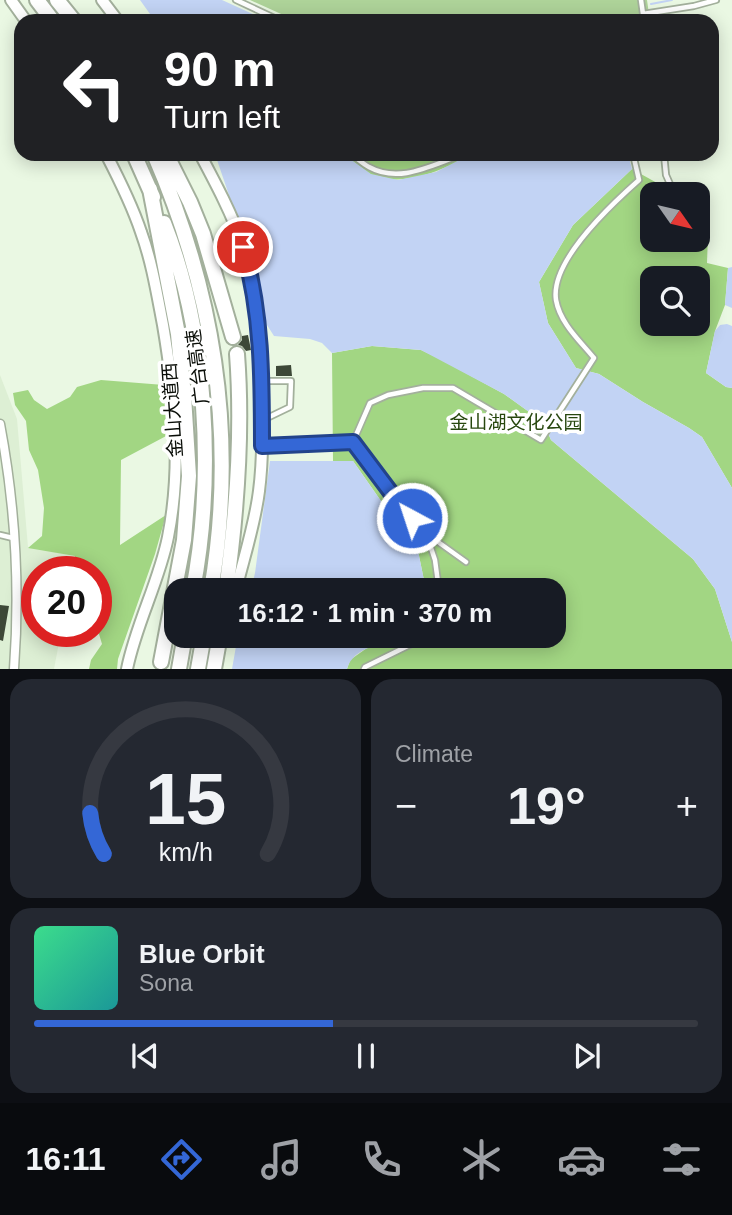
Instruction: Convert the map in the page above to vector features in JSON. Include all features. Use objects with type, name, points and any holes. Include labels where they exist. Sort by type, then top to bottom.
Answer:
[{"type":"highway","points":[[37,0],[48,14]]},
{"type":"highway","points":[[57,0],[68,14]]},
{"type":"highway","name":"广台高速","points":[[137,161],[170,237],[192,319],[197,349],[203,412],[205,482],[201,542],[195,578]]},
{"type":"highway","name":"广台高速","points":[[157,161],[191,253],[214,359],[222,480],[213,578]]},
{"type":"highway","points":[[170,161],[203,234],[233,337]]},
{"type":"highway","points":[[150,189],[178,334],[188,465],[184,540],[161,662]]},
{"type":"highway","points":[[228,578],[239,451],[237,354]]},
{"type":"highway","points":[[178,669],[182,648]]},
{"type":"highway","points":[[198,669],[202,648]]},
{"type":"highway","points":[[214,669],[219,648]]},
{"type":"main road","name":"金山大道西","points":[[109,161],[133,211],[149,258],[168,355],[176,431],[176,482],[168,540],[141,618],[127,669]]},
{"type":"main road","points":[[203,161],[243,247],[255,298],[260,350],[262,446],[259,494],[239,578]]},
{"type":"street","points":[[0,424],[14,538],[14,669]]},
{"type":"lane","points":[[236,0],[266,14]]},
{"type":"lane","points":[[641,0],[643,14],[716,0]]},
{"type":"lane","points":[[360,161],[370,168],[388,174],[405,175],[445,161]]},
{"type":"lane","points":[[353,442],[370,403],[423,388],[453,388],[541,440],[594,358],[565,323],[556,299],[558,281],[567,261],[587,232],[611,204],[639,180],[635,161]]},
{"type":"lane","points":[[665,161],[669,182]]},
{"type":"lane","points":[[261,381],[291,381],[290,407],[262,421]]},
{"type":"lane","points":[[262,446],[353,442]]},
{"type":"lane","points":[[353,442],[398,502],[426,533],[466,562]]},
{"type":"lane","points":[[426,533],[437,578]]},
{"type":"lane","points":[[0,536],[14,538]]},
{"type":"lane","points":[[364,669],[404,648]]},
{"type":"shaded area","points":[[0,375],[17,419],[28,547],[76,556],[21,556],[21,647],[58,647],[54,669],[0,669]]},
{"type":"green space","points":[[250,0],[647,0],[649,14],[281,14]]},
{"type":"green space","points":[[352,161],[458,161],[422,176],[409,178],[382,178],[370,174]]},
{"type":"green space","points":[[632,169],[655,182],[640,182],[640,252],[707,252],[707,263],[728,268],[725,305],[715,331],[706,373],[726,387],[732,388],[732,488],[702,437],[599,374],[576,368],[548,323],[539,282],[573,225]]},
{"type":"green space","name":"金山湖文化公园","points":[[372,346],[421,350],[504,394],[543,422],[551,440],[693,559],[715,589],[732,642],[732,669],[347,669],[350,660],[367,648],[566,648],[566,578],[424,578],[417,546],[388,511],[353,461],[333,461],[332,353]]},
{"type":"green space","points":[[101,380],[164,385],[168,435],[121,460],[120,545],[166,515],[117,669],[89,669],[91,660],[100,647],[112,647],[112,556],[75,556],[28,548],[42,536],[44,508],[38,470],[29,450],[26,421],[15,405],[13,393],[28,390],[34,400],[47,409],[70,397],[77,387]]},
{"type":"water","points":[[140,0],[222,0],[253,14],[150,14]]},
{"type":"water","points":[[217,161],[353,161],[371,174],[398,180],[436,172],[457,161],[630,161],[632,169],[573,225],[539,282],[548,323],[576,368],[599,374],[702,437],[732,488],[732,642],[715,589],[693,559],[551,440],[543,422],[504,394],[421,350],[372,346],[332,353],[322,343],[310,339],[274,336],[267,325],[249,254]]},
{"type":"water","points":[[732,267],[732,308],[725,305],[728,268]]},
{"type":"water","points":[[720,325],[732,326],[732,388],[726,387],[706,373],[715,331]]},
{"type":"water","points":[[270,461],[353,461],[388,511],[417,546],[424,578],[254,578]]},
{"type":"water","points":[[236,648],[368,648],[356,655],[347,669],[232,669]]},
{"type":"building","points":[[248,335],[251,350],[246,351],[238,345],[242,336]]},
{"type":"building","points":[[291,365],[292,376],[276,376],[276,366]]},
{"type":"building","points":[[0,605],[9,606],[3,641],[0,640]]},
{"type":"waterway","points":[[651,4],[672,0]]},
{"type":"route","points":[[243,247],[251,274],[258,323],[262,446],[353,442],[412,518]]}]
